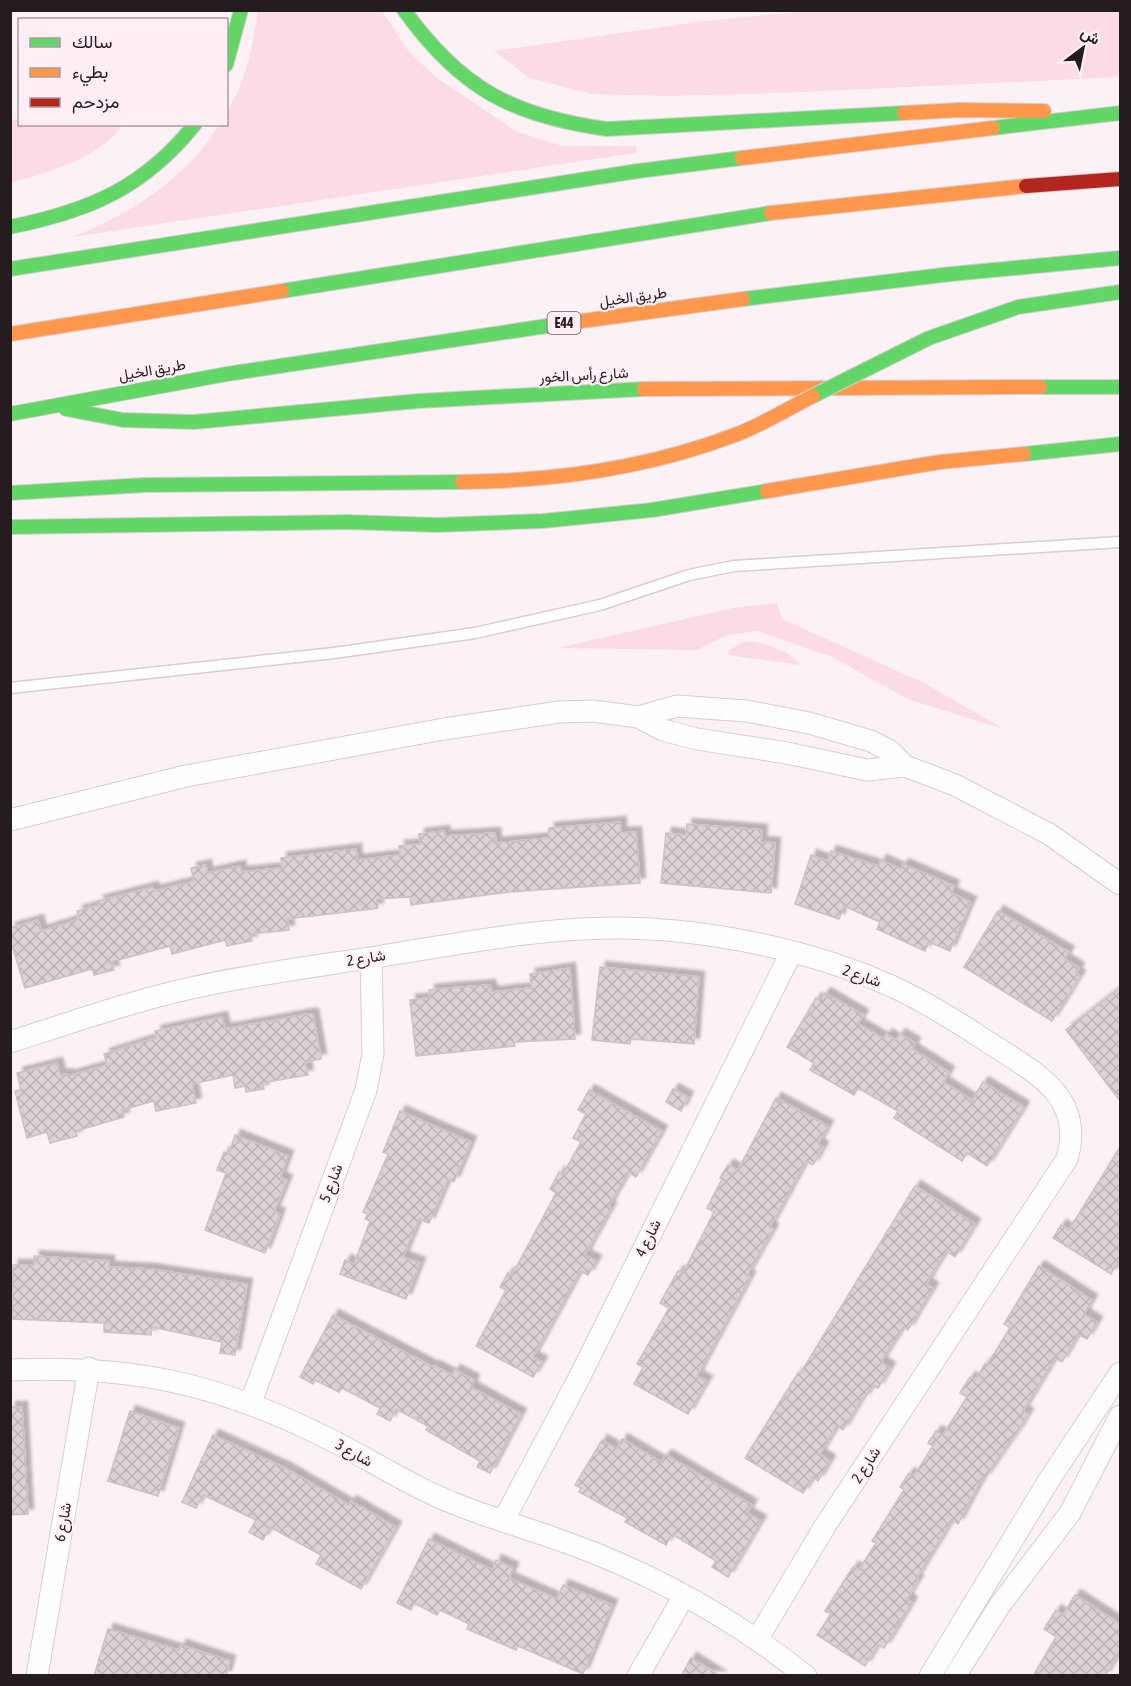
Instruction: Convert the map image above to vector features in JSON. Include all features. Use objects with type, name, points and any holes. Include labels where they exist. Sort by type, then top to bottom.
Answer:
[{"type":"main road","points":[[228,58],[241,10]]},
{"type":"main road","points":[[404,10],[431,49],[474,86],[524,112],[579,127],[607,129],[960,110],[1113,114]]},
{"type":"main road","points":[[10,269],[638,171],[1113,114]]},
{"type":"main road","points":[[10,227],[58,219],[90,208],[120,193],[172,152],[193,126]]},
{"type":"main road","points":[[10,334],[780,212],[980,190],[1120,179]]},
{"type":"main road","name":"طريق الخيل","points":[[10,414],[333,356],[655,310],[939,274],[1120,258]]},
{"type":"main road","points":[[10,493],[145,485],[476,482],[595,473],[667,458],[737,434],[929,338],[1018,307],[1092,294],[1120,292]]},
{"type":"main road","name":"شارع رأس الخور","points":[[53,405],[123,420],[194,422],[418,401],[657,388],[1120,387]]},
{"type":"main road","points":[[10,527],[348,522],[437,525],[543,521],[652,510],[940,462],[1120,444]]},
{"type":"street","points":[[638,717],[663,708],[691,706],[746,711],[809,723],[871,741],[890,751],[906,766],[1003,808],[1049,834],[1120,884]]},
{"type":"street","points":[[10,820],[186,776],[444,729],[559,712],[593,711],[638,717],[663,730],[697,739],[803,756],[867,770],[906,766]]},
{"type":"street","points":[[803,756],[809,723]]},
{"type":"street","name":"شارع 2","points":[[10,1042],[134,1002],[193,988],[371,958],[555,931],[612,928],[669,930],[725,938],[791,953],[888,984],[954,1019],[1014,1059],[1053,1089],[1063,1101],[1072,1129],[1068,1159],[825,1526],[758,1638]]},
{"type":"street","name":"شارع 4","points":[[503,1521],[577,1382],[791,953]]},
{"type":"street","name":"شارع 5","points":[[251,1402],[366,1090],[373,1054],[371,958]]},
{"type":"street","name":"شارع 3","points":[[10,1370],[89,1368],[144,1374],[198,1385],[251,1402],[327,1438],[409,1484],[503,1521],[567,1542],[684,1596],[758,1638],[806,1676]]},
{"type":"street","name":"شارع 6","points":[[37,1676],[89,1368]]},
{"type":"street","points":[[930,1676],[1040,1494],[1120,1373]]},
{"type":"street","points":[[955,1676],[1000,1605],[1070,1513],[1120,1416]]},
{"type":"street","points":[[1040,1494],[1044,1509],[1049,1514],[1063,1516],[1070,1513]]},
{"type":"street","points":[[638,1676],[684,1596]]},
{"type":"lane","points":[[10,688],[334,653],[475,633],[600,605],[689,575],[734,566],[1120,542]]},
{"type":"shaded area","points":[[258,11],[382,11],[409,52],[437,78],[517,132],[563,146],[637,146],[636,153],[72,237],[114,218],[154,193],[190,162],[218,126],[228,126],[228,113],[246,70]]},
{"type":"shaded area","points":[[807,11],[1120,11],[1120,77],[781,93],[668,96],[591,94],[530,78],[494,51],[705,21]]},
{"type":"shaded area","points":[[18,119],[18,126],[122,126],[101,147],[87,155],[57,169],[11,182],[11,120]]},
{"type":"shaded area","points":[[777,603],[782,619],[924,683],[1004,729],[910,700],[832,657],[758,631],[727,635],[697,650],[558,648],[733,608]]},
{"type":"shaded area","points":[[743,642],[758,642],[774,648],[790,656],[800,665],[729,655],[728,651]]},
{"type":"building","points":[[621,822],[621,833],[636,832],[640,883],[509,892],[411,905],[410,897],[377,899],[378,908],[287,919],[289,930],[250,934],[252,941],[227,946],[225,940],[172,954],[170,946],[111,962],[114,970],[94,975],[92,969],[25,988],[10,939],[10,928],[38,920],[41,931],[79,919],[77,911],[100,905],[98,901],[153,887],[154,891],[194,881],[191,868],[206,865],[207,873],[240,866],[241,872],[282,868],[281,858],[356,849],[357,860],[400,855],[399,846],[420,844],[419,834],[444,831],[445,836],[495,833],[496,843],[549,838],[549,828]]},
{"type":"building","points":[[687,824],[762,830],[761,842],[775,843],[771,893],[661,883],[666,833],[686,835]]},
{"type":"building","points":[[831,851],[878,866],[881,860],[901,869],[903,864],[954,886],[951,893],[971,902],[950,951],[929,942],[925,951],[877,929],[880,922],[844,906],[839,919],[795,904],[811,855],[828,861]]},
{"type":"building","points":[[998,911],[1069,952],[1064,959],[1079,968],[1076,973],[1080,976],[1052,1021],[964,967]]},
{"type":"building","points":[[600,967],[699,977],[694,1044],[631,1039],[630,1044],[592,1040]]},
{"type":"building","points":[[570,968],[575,1039],[514,1042],[515,1046],[416,1056],[410,1000],[430,998],[429,990],[490,985],[492,992],[531,988],[530,974]]},
{"type":"building","points":[[1120,988],[1120,1101],[1066,1030]]},
{"type":"building","points":[[825,993],[863,1015],[858,1024],[884,1039],[886,1034],[896,1040],[900,1034],[915,1043],[912,1049],[949,1072],[943,1082],[972,1100],[983,1082],[1024,1107],[987,1166],[967,1153],[962,1161],[894,1118],[898,1111],[858,1088],[854,1095],[810,1070],[814,1063],[787,1047],[816,998],[820,1001]]},
{"type":"building","points":[[313,1014],[321,1059],[305,1062],[308,1075],[262,1083],[264,1089],[246,1092],[245,1086],[235,1088],[233,1075],[192,1084],[196,1103],[156,1111],[154,1101],[122,1110],[124,1117],[76,1131],[77,1136],[50,1143],[47,1132],[27,1138],[15,1091],[21,1090],[17,1073],[57,1063],[60,1075],[67,1074],[68,1076],[107,1065],[104,1054],[156,1038],[155,1031],[222,1017],[225,1029]]},
{"type":"building","points":[[673,1089],[688,1097],[681,1111],[666,1102]]},
{"type":"building","points":[[589,1090],[662,1131],[636,1177],[628,1172],[609,1206],[611,1208],[585,1255],[596,1261],[588,1275],[580,1271],[533,1357],[542,1362],[533,1377],[476,1346],[506,1290],[500,1287],[508,1273],[512,1275],[556,1193],[550,1189],[559,1172],[563,1174],[581,1142],[573,1138],[586,1114],[578,1110]]},
{"type":"building","points":[[776,1098],[828,1126],[818,1144],[823,1147],[813,1165],[806,1161],[770,1227],[773,1229],[747,1275],[750,1277],[697,1376],[707,1381],[688,1414],[634,1384],[643,1367],[637,1364],[669,1308],[660,1303],[678,1271],[683,1273],[714,1212],[707,1208],[722,1179],[720,1178],[728,1165],[738,1170]]},
{"type":"building","points":[[400,1111],[471,1142],[454,1182],[448,1179],[429,1223],[419,1219],[403,1257],[420,1263],[406,1299],[340,1274],[345,1260],[354,1264],[370,1221],[365,1219],[368,1214],[363,1212],[388,1154],[383,1152]]},
{"type":"building","points":[[235,1135],[288,1156],[280,1178],[287,1180],[274,1212],[280,1214],[265,1253],[205,1230],[226,1173],[217,1170],[224,1152],[229,1154]]},
{"type":"building","points":[[1120,1147],[1120,1258],[1111,1274],[1053,1238],[1061,1225],[1069,1230]]},
{"type":"building","points":[[915,1186],[975,1224],[955,1257],[946,1251],[926,1284],[933,1288],[908,1330],[903,1327],[881,1362],[890,1368],[878,1388],[873,1385],[864,1399],[862,1398],[843,1430],[837,1426],[820,1454],[830,1461],[818,1481],[813,1477],[803,1493],[745,1458],[798,1373],[800,1374]]},
{"type":"building","points":[[34,1256],[109,1261],[109,1267],[150,1269],[247,1284],[235,1355],[220,1353],[222,1342],[152,1327],[151,1335],[104,1332],[104,1323],[12,1319],[13,1265],[34,1265]]},
{"type":"building","points":[[1039,1266],[1092,1300],[1084,1314],[1097,1322],[1087,1339],[1078,1334],[1062,1362],[1055,1358],[1023,1411],[1028,1414],[1019,1429],[985,1478],[983,1477],[958,1524],[952,1520],[916,1579],[918,1580],[907,1599],[912,1602],[893,1634],[884,1648],[878,1645],[865,1666],[817,1635],[831,1614],[825,1611],[853,1567],[859,1570],[876,1543],[872,1541],[904,1490],[900,1487],[909,1473],[914,1476],[933,1446],[928,1443],[936,1431],[943,1435],[967,1397],[960,1393],[970,1377],[975,1380],[1010,1328],[1004,1324]]},
{"type":"building","points":[[333,1315],[433,1367],[452,1375],[455,1370],[474,1380],[471,1387],[521,1414],[490,1473],[477,1467],[480,1461],[426,1430],[428,1426],[396,1409],[390,1421],[377,1414],[380,1408],[342,1388],[339,1392],[315,1380],[313,1384],[300,1377]]},
{"type":"building","points":[[10,1407],[22,1407],[28,1514],[10,1515]]},
{"type":"building","points":[[130,1411],[179,1428],[158,1496],[108,1481]]},
{"type":"building","points":[[213,1435],[285,1468],[349,1505],[351,1501],[396,1527],[361,1589],[316,1564],[321,1555],[270,1527],[263,1540],[249,1532],[256,1520],[203,1495],[196,1508],[182,1502]]},
{"type":"building","points":[[622,1439],[661,1462],[666,1455],[752,1505],[747,1513],[761,1521],[728,1577],[712,1567],[716,1561],[672,1534],[666,1545],[625,1522],[627,1518],[579,1492],[581,1488],[575,1485],[602,1440],[617,1449]]},
{"type":"building","points":[[429,1539],[492,1570],[496,1560],[513,1568],[509,1578],[557,1599],[563,1585],[612,1605],[583,1674],[518,1646],[516,1650],[467,1629],[469,1624],[440,1610],[437,1615],[414,1603],[411,1610],[397,1603]]},
{"type":"building","points":[[1075,1595],[1120,1624],[1120,1651],[1105,1676],[1033,1676],[1056,1637],[1044,1629],[1056,1610],[1063,1615]]},
{"type":"building","points":[[108,1629],[179,1650],[181,1645],[230,1661],[226,1676],[94,1676]]},
{"type":"building","points":[[691,1658],[720,1676],[681,1676]]},
{"type":"traffic: fast","points":[[228,58],[241,10]]},
{"type":"traffic: fast","points":[[404,10],[446,60],[468,79],[516,106],[543,116],[573,123],[607,129],[904,113]]},
{"type":"traffic: fast","points":[[993,128],[1120,113]]},
{"type":"traffic: fast","points":[[10,227],[65,213],[113,194],[156,165],[193,126]]},
{"type":"traffic: fast","points":[[10,269],[638,171],[742,158]]},
{"type":"traffic: fast","points":[[282,291],[771,213]]},
{"type":"traffic: fast","points":[[743,299],[951,274],[1120,258]]},
{"type":"traffic: fast","points":[[1018,307],[1120,292]]},
{"type":"traffic: fast","points":[[813,396],[929,338],[1018,307]]},
{"type":"traffic: fast","points":[[10,414],[227,374],[560,324]]},
{"type":"traffic: fast","points":[[1040,387],[1120,387]]},
{"type":"traffic: fast","points":[[66,409],[123,420],[194,422],[418,401],[644,389]]},
{"type":"traffic: fast","points":[[1024,454],[1120,444]]},
{"type":"traffic: fast","points":[[10,493],[145,485],[462,482]]},
{"type":"traffic: fast","points":[[10,527],[348,522],[437,525],[543,521],[652,510],[767,491]]},
{"type":"traffic: slow","points":[[904,113],[960,110],[1044,111]]},
{"type":"traffic: slow","points":[[742,158],[993,128]]},
{"type":"traffic: slow","points":[[771,213],[1026,186]]},
{"type":"traffic: slow","points":[[10,334],[282,291]]},
{"type":"traffic: slow","points":[[560,324],[743,299]]},
{"type":"traffic: slow","points":[[644,389],[1040,387]]},
{"type":"traffic: slow","points":[[462,482],[567,475],[669,456],[745,431],[813,396]]},
{"type":"traffic: slow","points":[[767,491],[940,462],[1024,454]]},
{"type":"traffic: jam","points":[[1026,186],[1120,179]]}]
